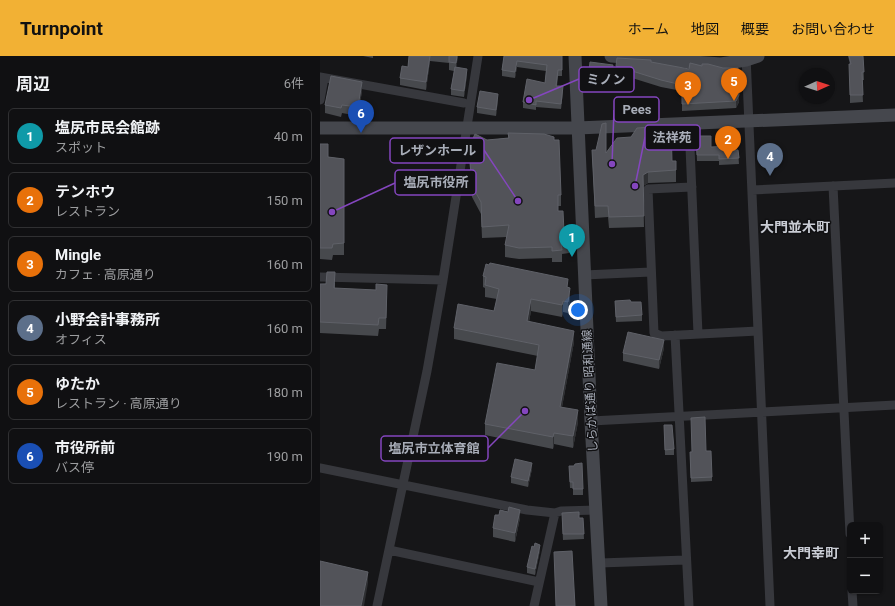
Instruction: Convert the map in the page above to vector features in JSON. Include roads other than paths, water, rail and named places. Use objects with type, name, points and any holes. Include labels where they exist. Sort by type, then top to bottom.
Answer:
[{"type":"street","points":[[377,606],[427,371],[443,280],[478,56]]},
{"type":"street","name":"しらかば通り 昭和通線","points":[[575,56],[591,421],[602,606]]},
{"type":"street","points":[[611,56],[664,58],[721,64],[750,57],[748,121],[770,606]]},
{"type":"street","points":[[320,100],[322,78],[464,103]]},
{"type":"street","points":[[320,128],[577,128],[895,115]]},
{"type":"street","points":[[689,124],[698,334]]},
{"type":"street","points":[[752,190],[895,183]]},
{"type":"street","points":[[833,186],[850,522]]},
{"type":"street","points":[[692,187],[648,189],[654,333],[661,336],[758,332]]},
{"type":"street","points":[[584,275],[651,272]]},
{"type":"street","points":[[320,277],[443,280]]},
{"type":"street","points":[[675,335],[685,560],[689,606]]},
{"type":"street","points":[[591,421],[895,405]]},
{"type":"street","points":[[320,468],[526,510],[555,513],[597,510]]},
{"type":"street","points":[[534,606],[555,513]]},
{"type":"street","points":[[389,550],[539,582]]},
{"type":"street","points":[[600,563],[685,560]]},
{"type":"street","points":[[852,594],[853,606]]},
{"type":"place","name":"ミノン","points":[[529,100]]},
{"type":"place","name":"ゆたか","points":[[734,101]]},
{"type":"place","name":"Mingle","points":[[688,105]]},
{"type":"place","name":"市役所前","points":[[361,133]]},
{"type":"place","name":"テンホウ","points":[[728,159]]},
{"type":"place","name":"Pees","points":[[612,164]]},
{"type":"place","name":"小野会計事務所","points":[[770,176]]},
{"type":"place","name":"法祥苑","points":[[635,186]]},
{"type":"place","name":"レザンホール","points":[[518,201]]},
{"type":"place","name":"塩尻市役所","points":[[332,212]]},
{"type":"place","name":"塩尻市民会館跡","points":[[572,257]]},
{"type":"place","name":"塩尻市立体育館","points":[[525,411]]},
{"type":"district","name":"大門並木町","points":[[795,227]]},
{"type":"district","name":"大門幸町","points":[[811,553]]}]
